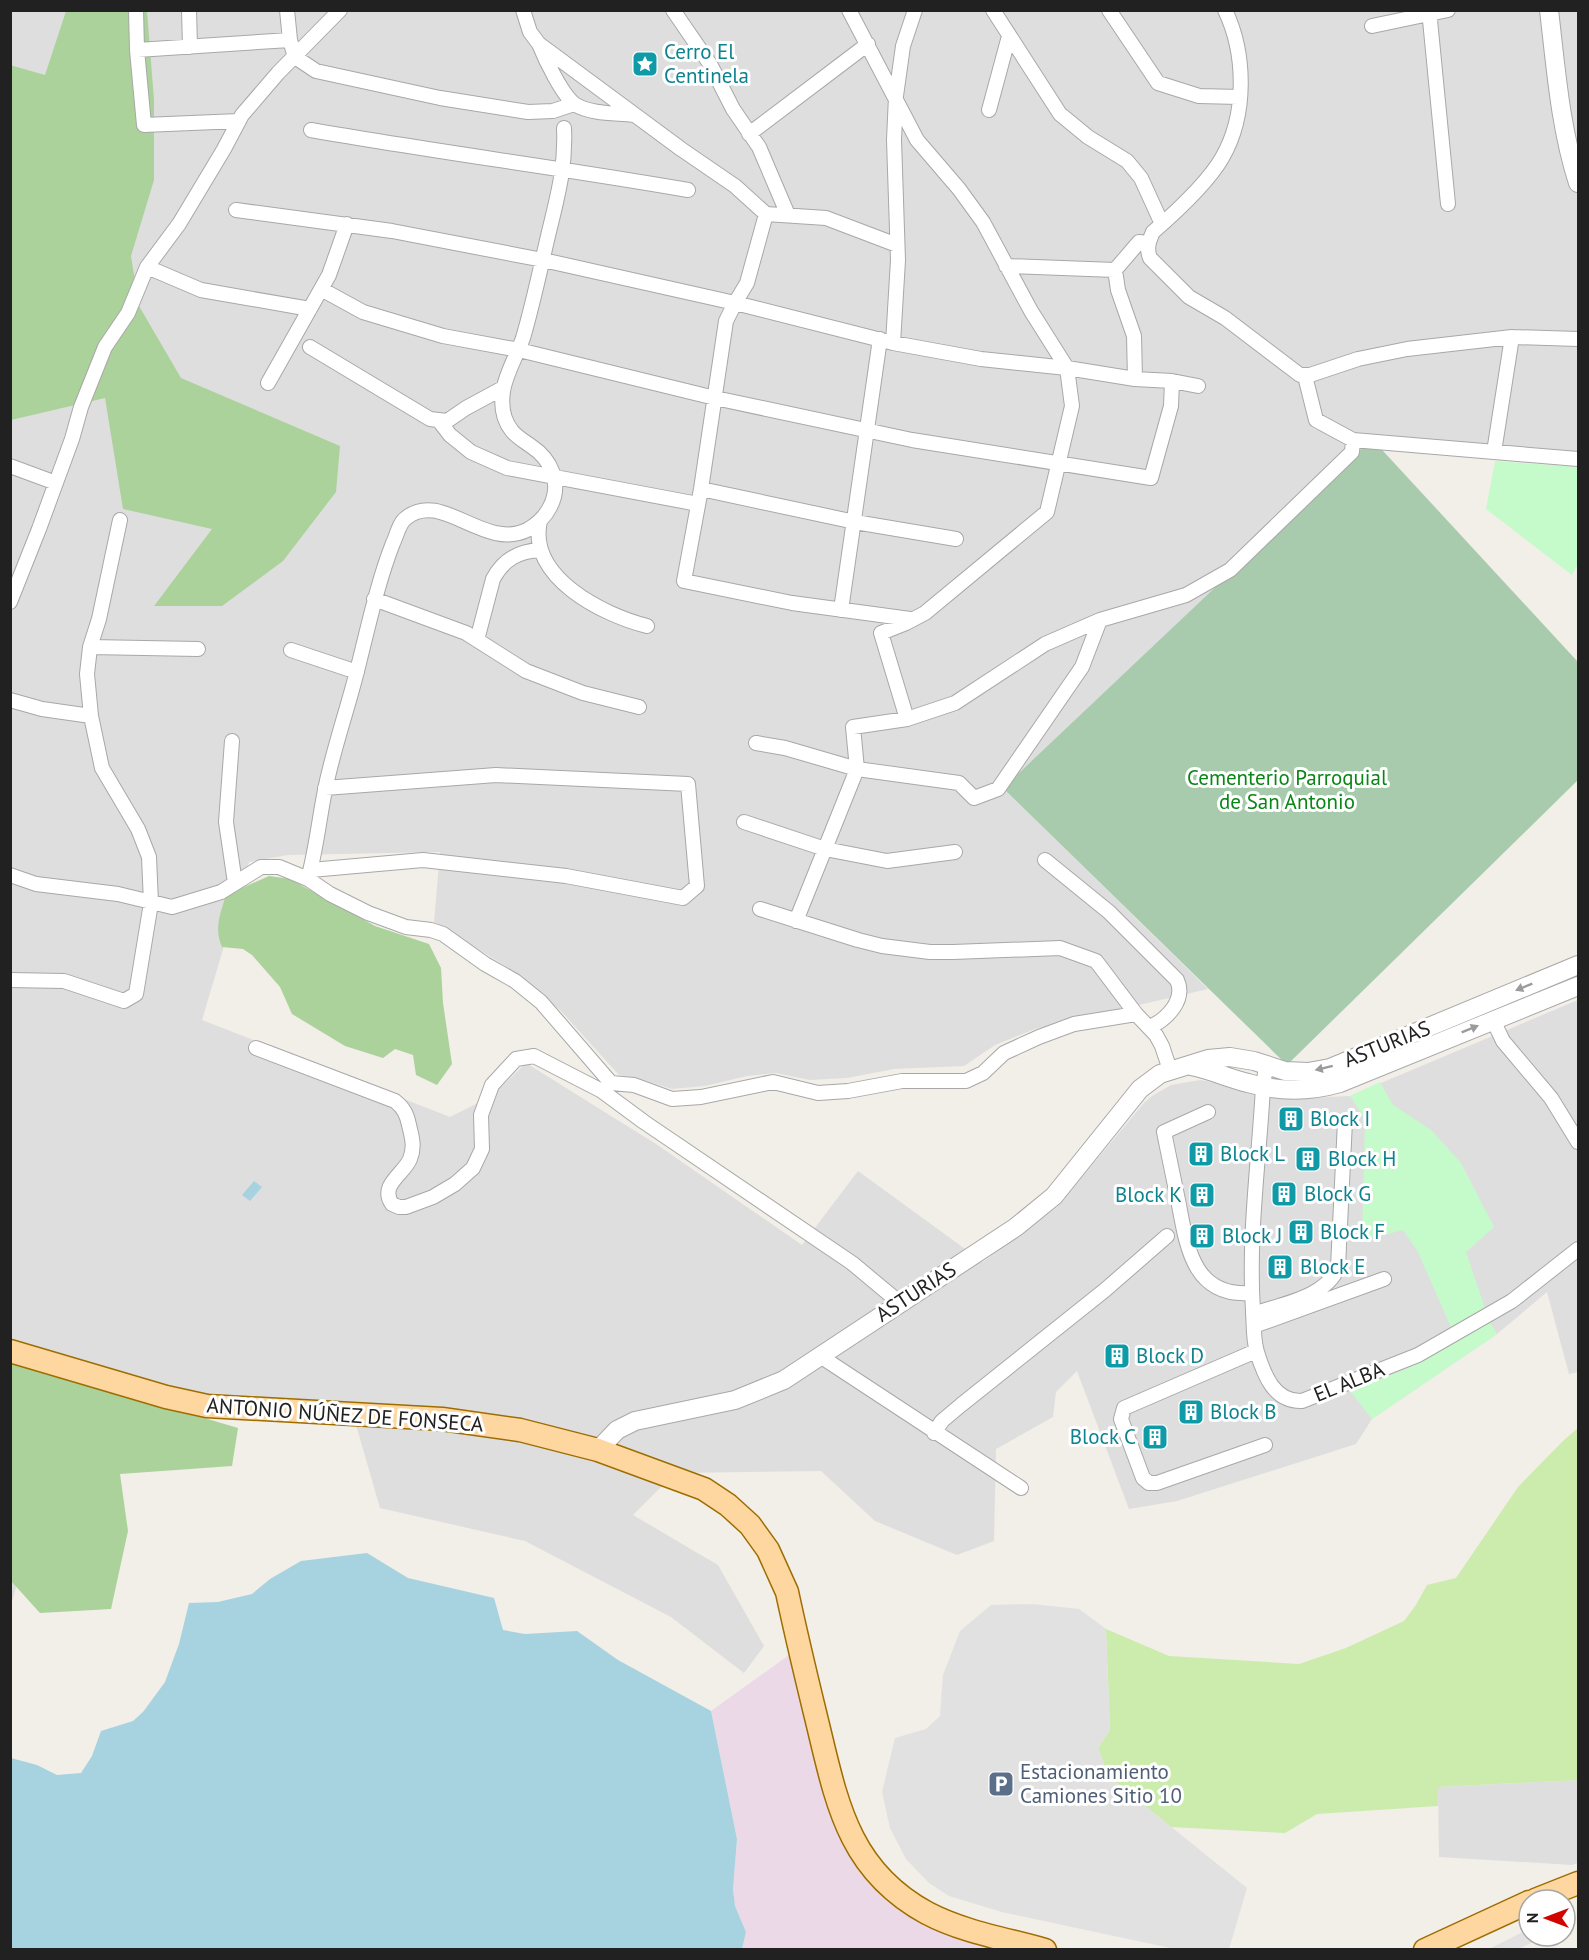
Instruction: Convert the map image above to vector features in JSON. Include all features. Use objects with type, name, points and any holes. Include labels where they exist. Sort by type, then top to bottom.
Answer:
[{"type":"main road","name":"ANTONIO NÚÑEZ DE FONSECA","points":[[10,1351],[197,1404],[227,1408],[442,1419],[520,1430],[598,1450],[704,1489],[729,1505],[760,1537],[776,1563],[787,1592],[836,1798],[842,1816],[859,1849],[883,1878],[910,1902],[942,1920],[976,1932],[1045,1950]]},
{"type":"main road","points":[[1445,1950],[1517,1910]]},
{"type":"main road","points":[[1425,1950],[1502,1920],[1517,1917]]},
{"type":"street","points":[[136,10],[144,125],[239,121]]},
{"type":"street","points":[[189,10],[190,47]]},
{"type":"street","points":[[287,10],[290,40],[296,57],[316,71],[440,98],[528,112],[553,111],[574,104]]},
{"type":"street","points":[[10,602],[105,347],[128,312],[147,267],[178,224],[239,121],[278,73],[340,10]]},
{"type":"street","points":[[523,10],[546,63],[574,104],[587,109],[634,115]]},
{"type":"street","points":[[673,10],[710,64],[733,109],[759,147],[788,215]]},
{"type":"street","points":[[849,10],[917,140],[959,189],[983,222],[1006,266],[1067,368],[1072,406],[1047,512],[925,613],[881,633],[907,719]]},
{"type":"street","points":[[841,610],[867,432],[886,341],[898,260],[894,140],[896,101],[903,46],[915,10]]},
{"type":"street","points":[[993,10],[1060,114],[1088,138],[1127,161],[1141,178],[1162,224]]},
{"type":"street","points":[[1109,10],[1158,82],[1199,96],[1239,97]]},
{"type":"street","points":[[1225,10],[1240,59],[1238,114],[1224,155],[1201,184],[1153,232],[1148,243],[1150,258],[1189,297],[1243,331],[1295,373],[1305,376],[1380,354],[1512,337],[1578,339]]},
{"type":"street","points":[[1372,26],[1429,12],[1448,10]]},
{"type":"street","points":[[1549,10],[1561,114],[1578,183]]},
{"type":"street","points":[[1429,12],[1448,204]]},
{"type":"street","points":[[989,110],[1009,36]]},
{"type":"street","points":[[137,50],[290,40]]},
{"type":"street","points":[[539,44],[735,186],[766,214],[826,218],[897,245]]},
{"type":"street","points":[[749,134],[868,44]]},
{"type":"street","points":[[310,874],[325,788],[357,672],[374,599],[386,560],[402,521],[414,512],[436,510],[488,533],[510,536],[525,531],[540,521],[551,506],[556,477],[538,451],[519,439],[509,427],[503,411],[503,388],[519,350],[533,303],[564,169],[564,128]]},
{"type":"street","points":[[311,130],[688,190]]},
{"type":"street","points":[[236,210],[347,224],[543,260],[735,303],[886,341],[981,359],[1198,386]]},
{"type":"street","points":[[766,214],[747,284],[726,321],[701,489],[684,581],[749,595],[913,620]]},
{"type":"street","points":[[268,383],[329,275],[347,224]]},
{"type":"street","points":[[1136,379],[1134,336],[1118,290],[1115,270],[1139,242],[1148,243]]},
{"type":"street","points":[[1006,266],[1115,270]]},
{"type":"street","points":[[147,267],[201,290],[310,309]]},
{"type":"street","points":[[321,290],[363,312],[443,336],[519,350],[715,398],[867,432],[1151,478],[1171,406],[1172,381]]},
{"type":"street","points":[[1494,452],[1512,337]]},
{"type":"street","points":[[310,347],[416,412],[440,422],[447,421],[503,388]]},
{"type":"street","points":[[1305,376],[1316,420],[1353,440],[1578,459]]},
{"type":"street","points":[[440,422],[460,444],[483,458],[507,468],[698,504]]},
{"type":"street","points":[[796,921],[857,769],[854,727],[907,719],[954,703],[1045,644],[1100,620],[1186,595],[1230,570],[1352,452],[1353,440]]},
{"type":"street","points":[[10,466],[56,483]]},
{"type":"street","points":[[701,489],[855,522],[956,539]]},
{"type":"street","points":[[10,980],[64,981],[124,1001],[136,994],[152,903],[149,857],[138,829],[102,768],[91,716],[87,674],[90,648],[99,619],[120,520]]},
{"type":"street","points":[[540,521],[538,536],[540,550],[555,574],[590,603],[613,616],[647,626]]},
{"type":"street","points":[[477,640],[493,579],[497,572],[514,556],[530,550],[540,550]]},
{"type":"street","points":[[374,599],[466,633],[526,671],[583,693],[639,707]]},
{"type":"street","points":[[756,743],[785,748],[857,769],[959,783],[974,798],[998,789],[1082,667],[1100,620]]},
{"type":"street","points":[[90,648],[198,649]]},
{"type":"street","points":[[291,650],[357,672]]},
{"type":"street","points":[[10,700],[42,709],[91,716]]},
{"type":"street","points":[[231,741],[226,822],[235,883]]},
{"type":"street","points":[[10,875],[36,884],[118,894],[172,907],[221,892],[261,867],[279,867],[310,874],[423,860],[566,876],[683,898],[696,886],[688,784],[496,775],[325,788]]},
{"type":"street","points":[[744,822],[825,849],[887,861],[955,852]]},
{"type":"street","points":[[1045,860],[1109,912],[1177,980],[1180,992],[1173,1009],[1163,1020],[1150,1027]]},
{"type":"street","points":[[310,874],[330,894],[368,914],[406,927],[431,930],[442,934],[485,964],[515,981],[553,1014],[607,1087],[644,1122],[852,1263],[900,1303]]},
{"type":"street","points":[[760,909],[858,940],[906,949],[953,952],[1060,948],[1096,961],[1136,1014],[1150,1027],[1162,1046],[1170,1070]]},
{"type":"street","name":"ASTURIAS","points":[[598,1450],[617,1430],[635,1421],[735,1400],[784,1380],[1016,1227],[1043,1207],[1140,1089],[1153,1078],[1170,1070],[1208,1059],[1230,1057],[1297,1072],[1330,1068],[1578,965]]},
{"type":"street","name":"ASTURIAS","points":[[1189,1066],[1220,1072],[1263,1087],[1291,1090],[1318,1089],[1340,1083],[1578,986]]},
{"type":"street","points":[[256,1048],[396,1101],[400,1105],[407,1116],[413,1144],[411,1158],[388,1191],[389,1200],[399,1207],[413,1205],[433,1197],[455,1184],[473,1168],[482,1149],[482,1114],[487,1094],[499,1076],[516,1059],[528,1056],[540,1058],[607,1087],[634,1085],[672,1099],[701,1097],[773,1082],[818,1093],[848,1091],[902,1080],[966,1081],[983,1072],[1004,1053],[1039,1037],[1074,1024],[1136,1014]]},
{"type":"street","points":[[1493,1020],[1503,1041],[1551,1098],[1578,1142]]},
{"type":"street","name":"EL ALBA","points":[[1266,1066],[1251,1270],[1252,1293],[1256,1351],[1274,1390],[1288,1400],[1302,1401],[1418,1355],[1512,1301],[1578,1249]]},
{"type":"street","points":[[1208,1112],[1164,1132],[1187,1246],[1198,1269],[1211,1282],[1230,1292],[1252,1293]]},
{"type":"street","points":[[1254,1320],[1321,1290],[1336,1275],[1345,1121]]},
{"type":"street","points":[[934,1432],[942,1421],[961,1405],[1105,1290],[1167,1236]]},
{"type":"street","points":[[1254,1320],[1384,1279]]},
{"type":"street","points":[[1256,1351],[1124,1408],[1121,1419],[1143,1478],[1149,1483],[1157,1483],[1265,1445]]},
{"type":"street","points":[[820,1356],[1021,1488]]},
{"type":"shaded area","points":[[11,11],[1578,11],[1578,455],[1307,428],[1372,439],[1003,788],[1208,989],[1035,1029],[995,1045],[964,1066],[894,1069],[847,1078],[810,1080],[776,1073],[747,1076],[705,1086],[672,1089],[619,1075],[561,1011],[504,965],[434,922],[440,852],[288,855],[249,862],[202,1020],[450,1117],[492,1096],[526,1063],[656,1144],[802,1245],[858,1171],[983,1262],[1057,1207],[1144,1103],[1171,1085],[1200,1080],[1306,1098],[1350,1096],[1578,1000],[1578,1372],[1569,1374],[1547,1292],[1497,1334],[1372,1419],[1356,1444],[1177,1501],[1129,1509],[1077,1371],[1056,1392],[1053,1417],[996,1449],[994,1541],[957,1555],[875,1521],[821,1471],[675,1473],[633,1515],[718,1565],[764,1646],[744,1673],[671,1617],[525,1541],[380,1508],[350,1404],[192,1395],[81,1363],[11,1605]]},
{"type":"shaded area","name":"Estacionamiento Camiones Sitio 10","points":[[1032,1604],[1079,1609],[1106,1629],[1110,1730],[1098,1748],[1108,1776],[1247,1888],[1229,1949],[1175,1949],[1002,1912],[949,1896],[929,1883],[906,1859],[890,1828],[882,1792],[895,1738],[926,1729],[940,1716],[943,1675],[960,1631],[991,1605]]},
{"type":"shaded area","points":[[792,1653],[830,1812],[842,1845],[861,1874],[884,1899],[924,1926],[955,1938],[1002,1949],[742,1949],[746,1932],[735,1906],[733,1889],[737,1839],[711,1711]]},
{"type":"shaded area","points":[[1578,1780],[1578,1863],[1572,1865],[1439,1857],[1438,1787]]},
{"type":"shaded area","points":[[1517,1935],[1517,1948],[1520,1948],[1489,1949]]},
{"type":"green space","points":[[66,11],[147,11],[154,100],[154,180],[131,256],[139,306],[181,378],[340,446],[336,492],[283,561],[222,606],[154,606],[212,529],[123,509],[105,398],[11,420],[10,65],[45,75]]},
{"type":"green space","name":"Cementerio Parroquial de San Antonio","points":[[1372,439],[1578,662],[1578,780],[1287,1065],[1003,788]]},
{"type":"green space","points":[[1495,461],[1578,467],[1578,564],[1572,575],[1486,509]]},
{"type":"green space","points":[[269,876],[290,879],[375,926],[429,944],[441,968],[443,1003],[452,1064],[437,1085],[416,1075],[413,1055],[395,1049],[383,1058],[345,1046],[292,1014],[280,987],[252,955],[243,949],[222,947],[218,928],[226,895]]},
{"type":"green space","points":[[1380,1082],[1393,1105],[1431,1130],[1461,1163],[1494,1227],[1466,1252],[1490,1323],[1497,1334],[1372,1419],[1350,1391],[1408,1368],[1457,1341],[1418,1252],[1403,1230],[1362,1241],[1365,1119],[1350,1096]]},
{"type":"green space","points":[[11,1361],[238,1428],[232,1466],[120,1474],[128,1531],[111,1609],[40,1613],[11,1581]]},
{"type":"green space","points":[[1578,1428],[1578,1780],[1438,1787],[1438,1806],[1317,1814],[1285,1833],[1171,1827],[1109,1777],[1098,1748],[1110,1730],[1106,1629],[1169,1656],[1299,1664],[1346,1648],[1404,1621],[1427,1585],[1456,1578],[1518,1487]]},
{"type":"water","points":[[254,1181],[262,1187],[250,1201],[242,1195]]},
{"type":"water","points":[[367,1553],[408,1578],[494,1598],[503,1630],[525,1634],[577,1631],[618,1660],[711,1711],[737,1839],[733,1889],[735,1906],[746,1932],[742,1949],[11,1949],[11,1758],[37,1765],[57,1775],[81,1773],[92,1756],[101,1731],[133,1721],[143,1712],[165,1682],[179,1644],[189,1603],[218,1602],[252,1594],[270,1579],[301,1561]]},
{"type":"place","name":"Cerro El Centinela","points":[[645,64]]},
{"type":"place","name":"Block I","points":[[1291,1119]]},
{"type":"place","name":"Block L","points":[[1201,1154]]},
{"type":"place","name":"Block H","points":[[1308,1159]]},
{"type":"place","name":"Block G","points":[[1284,1194]]},
{"type":"place","name":"Block K","points":[[1202,1195]]},
{"type":"place","name":"Block F","points":[[1301,1232]]},
{"type":"place","name":"Block J","points":[[1202,1236]]},
{"type":"place","name":"Block E","points":[[1280,1267]]},
{"type":"place","name":"Block D","points":[[1117,1356]]},
{"type":"place","name":"Block B","points":[[1191,1412]]},
{"type":"place","name":"Block C","points":[[1155,1437]]},
{"type":"place","name":"Estacionamiento Camiones Sitio 10","points":[[1001,1784]]}]
